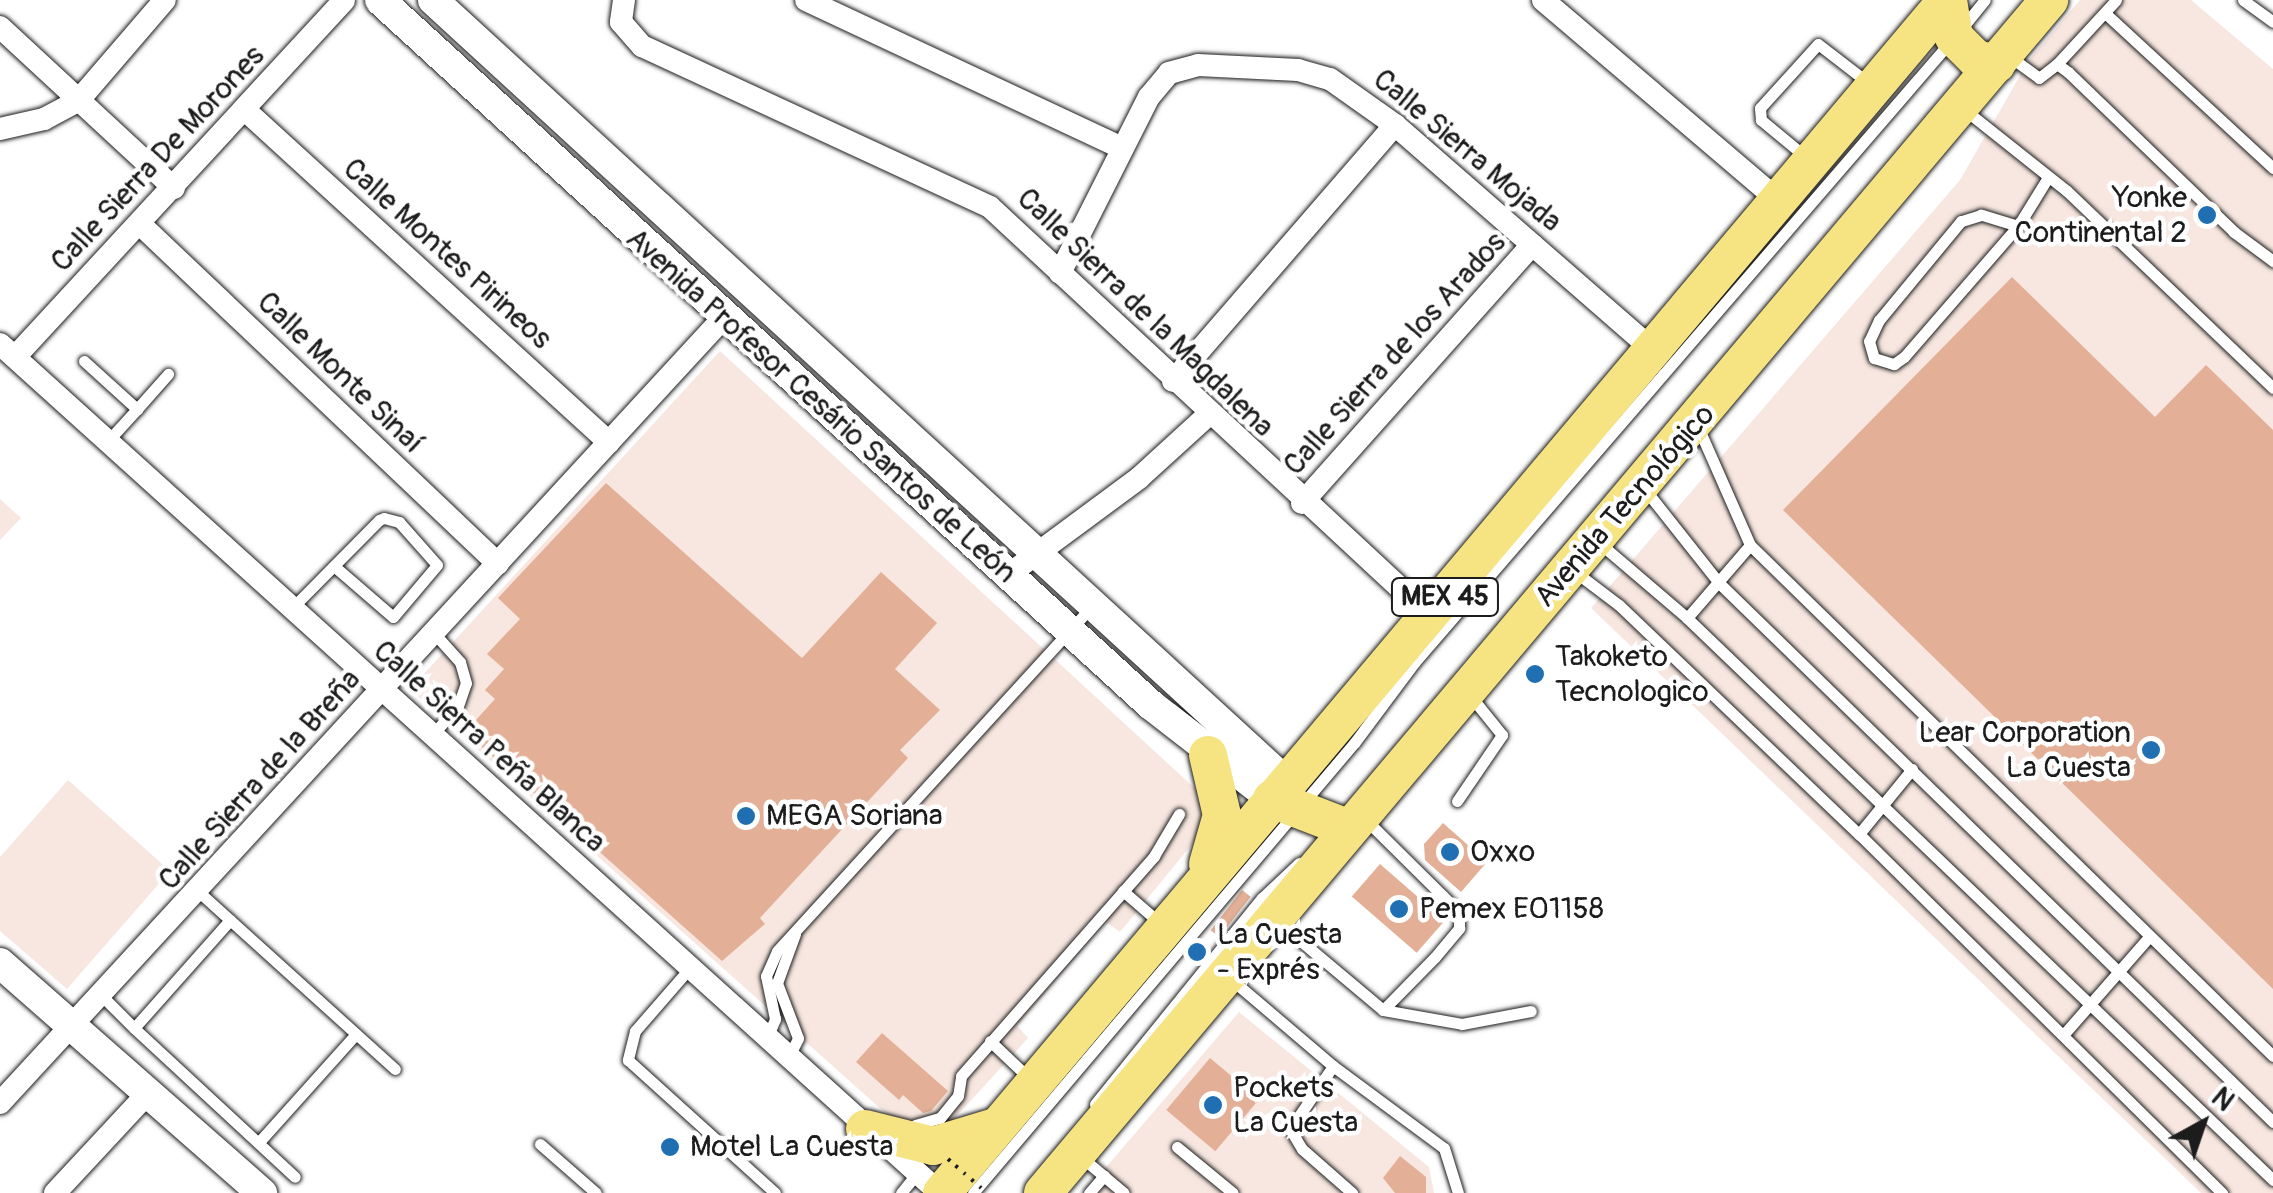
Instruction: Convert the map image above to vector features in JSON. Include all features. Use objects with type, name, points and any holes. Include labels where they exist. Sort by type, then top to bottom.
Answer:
[{"type":"main road","name":"Avenida Tecnológico","points":[[936,1180],[994,1127],[1202,879],[1284,797],[1429,616],[1873,86],[2050,0]]},
{"type":"main road","name":"Avenida Tecnológico","points":[[1043,1193],[1090,1164],[1225,975],[1347,822],[1643,486],[1961,107],[1974,37]]},
{"type":"main road","points":[[1202,879],[1222,815],[1208,756]]},
{"type":"main road","points":[[1284,797],[1347,822]]},
{"type":"main road","points":[[865,1129],[933,1146],[994,1127]]},
{"type":"street","points":[[0,129],[44,119],[78,101],[165,0]]},
{"type":"street","name":"Calle Sierra De Morones","points":[[8,350],[141,225],[344,0]]},
{"type":"street","name":"Avenida Profesor Cesário Santos de León","points":[[380,0],[723,318],[1208,756],[1284,797]]},
{"type":"street","name":"Avenida Profesor Cesário Santos de León","points":[[433,0],[1033,550],[1284,797]]},
{"type":"street","name":"Calle Sierra de la Magdalena","points":[[624,0],[624,29],[642,46],[968,194],[1060,272],[1302,503],[1429,616]]},
{"type":"street","points":[[806,0],[1122,148],[1060,272]]},
{"type":"street","points":[[1543,0],[1778,200]]},
{"type":"street","points":[[0,27],[174,188]]},
{"type":"street","name":"Calle Sierra Mojada","points":[[1122,148],[1158,83],[1198,65],[1298,70],[1330,79],[1395,125],[1653,350]]},
{"type":"street","name":"Calle Montes Pirineos","points":[[244,110],[609,442]]},
{"type":"street","points":[[1173,381],[1395,125]]},
{"type":"street","name":"Calle Monte Sinaí","points":[[141,225],[498,564]]},
{"type":"street","name":"Calle Sierra de los Arados","points":[[1302,503],[1532,245]]},
{"type":"street","name":"Calle Sierra de la Breña","points":[[0,1104],[103,997],[723,318]]},
{"type":"street","name":"Calle Sierra Peña Blanca","points":[[8,350],[865,1129],[936,1180]]},
{"type":"street","points":[[1008,575],[1033,550],[1139,478],[1208,415]]},
{"type":"street","points":[[0,962],[262,1193]]},
{"type":"street","points":[[55,1193],[148,1093]]},
{"type":"lane","points":[[1024,1193],[1132,1052],[1347,822],[1974,37],[1984,0]]},
{"type":"lane","points":[[1974,37],[2039,78],[2116,0]]},
{"type":"lane","points":[[2244,0],[2273,22]]},
{"type":"lane","points":[[2105,13],[2273,168]]},
{"type":"lane","points":[[972,1193],[1284,797],[1874,122],[1974,37]]},
{"type":"lane","points":[[1811,161],[1762,120],[1760,108],[1818,44],[1873,86]]},
{"type":"lane","points":[[2057,64],[2273,260]]},
{"type":"lane","points":[[1961,107],[2047,179],[2273,388]]},
{"type":"lane","points":[[2018,226],[1980,215],[1961,221],[1879,320],[1869,341],[1874,358],[1894,364],[1904,358],[2018,226],[2047,179]]},
{"type":"lane","points":[[84,361],[137,409]]},
{"type":"lane","points":[[108,442],[168,374]]},
{"type":"lane","points":[[1697,423],[1750,545],[2273,1056]]},
{"type":"lane","points":[[1643,486],[1720,584],[2273,1122]]},
{"type":"lane","points":[[292,608],[334,566],[384,518],[399,522],[438,564],[394,618],[334,566]]},
{"type":"lane","points":[[1596,540],[1687,618],[1886,806],[2273,1180]]},
{"type":"lane","points":[[1687,618],[1750,545]]},
{"type":"lane","points":[[1570,569],[1619,605],[1859,834],[2222,1193]]},
{"type":"lane","points":[[766,1039],[775,1020],[766,976],[777,951],[1092,606]]},
{"type":"lane","points":[[432,734],[458,706],[466,683],[460,662],[435,634]]},
{"type":"lane","points":[[1457,801],[1502,736],[1466,691]]},
{"type":"lane","points":[[1859,834],[1886,806],[1912,769]]},
{"type":"lane","points":[[915,1125],[940,1118],[958,1096],[962,1076],[1123,890],[1178,814]]},
{"type":"lane","points":[[1347,822],[1452,901],[1461,919],[1448,942],[1383,1010]]},
{"type":"lane","points":[[1123,890],[1163,926]]},
{"type":"lane","points":[[199,892],[396,1069]]},
{"type":"lane","points":[[1272,917],[1383,1010],[1462,1024],[1531,1011]]},
{"type":"lane","points":[[134,1028],[230,920]]},
{"type":"lane","points":[[788,1058],[798,1038],[777,983],[796,930]]},
{"type":"lane","points":[[2064,1034],[2149,937]]},
{"type":"lane","points":[[688,970],[635,1032],[628,1060],[775,1193]]},
{"type":"lane","points":[[1225,975],[1334,1066],[1444,1148],[1458,1193]]},
{"type":"lane","points":[[103,997],[296,1176]]},
{"type":"lane","points":[[259,1142],[356,1034]]},
{"type":"lane","points":[[990,1041],[1033,1082]]},
{"type":"lane","points":[[1334,1066],[1290,1129],[1302,1150],[1352,1193]]},
{"type":"lane","points":[[540,1144],[596,1193]]},
{"type":"lane","points":[[1178,1147],[1233,1193]]},
{"type":"lane","points":[[1088,1193],[1090,1164]]},
{"type":"lane","points":[[1090,1164],[1124,1193]]},
{"type":"lane","points":[[901,1193],[936,1180]]},
{"type":"path","points":[[936,1180],[987,1193]]},
{"type":"shaded area","points":[[2080,0],[2191,0],[2273,69],[2273,1193],[2201,1193],[1591,608],[1960,180],[2029,60]]},
{"type":"shaded area","points":[[720,351],[1201,794],[1202,832],[1120,932],[1106,922],[1017,1026],[1028,1038],[944,1130],[891,1118],[410,689]]},
{"type":"shaded area","points":[[0,499],[21,518],[0,540]]},
{"type":"shaded area","points":[[68,780],[170,871],[67,989],[0,931],[0,857]]},
{"type":"shaded area","points":[[1239,1012],[1429,1167],[1434,1193],[1084,1193]]},
{"type":"building","name":"Lear Corporation La Cuesta","points":[[2012,277],[2155,417],[2206,365],[2273,430],[2273,989],[1783,510]]},
{"type":"building","points":[[606,483],[802,658],[881,572],[937,623],[895,669],[940,710],[900,750],[908,758],[760,918],[765,924],[722,961],[465,732],[495,699],[485,690],[504,669],[487,654],[520,619],[498,598]]},
{"type":"building","name":"Oxxo","points":[[1443,823],[1487,862],[1461,892],[1425,860],[1424,844]]},
{"type":"building","name":"Pemex E01158","points":[[1380,864],[1445,920],[1417,953],[1352,896]]},
{"type":"building","points":[[1242,890],[1251,897],[1219,937],[1211,930]]},
{"type":"building","points":[[882,1033],[948,1091],[931,1111],[923,1113],[903,1095],[899,1100],[856,1062]]},
{"type":"building","name":"Pockets La Cuesta","points":[[1210,1058],[1259,1099],[1215,1151],[1166,1110]]},
{"type":"building","points":[[1400,1156],[1426,1177],[1426,1193],[1395,1193],[1383,1178]]},
{"type":"place","name":"Yonke Continental 2","points":[[2207,215]]},
{"type":"place","name":"Takoketo Tecnologico","points":[[1535,674]]},
{"type":"place","name":"Lear Corporation La Cuesta","points":[[2151,750]]},
{"type":"place","name":"MEGA Soriana","points":[[746,816]]},
{"type":"place","name":"Oxxo","points":[[1450,852]]},
{"type":"place","name":"Pemex E01158","points":[[1399,909]]},
{"type":"place","name":"La Cuesta - Exprés","points":[[1197,952]]},
{"type":"place","name":"Pockets La Cuesta","points":[[1213,1105]]},
{"type":"place","name":"Motel La Cuesta","points":[[670,1147]]}]
